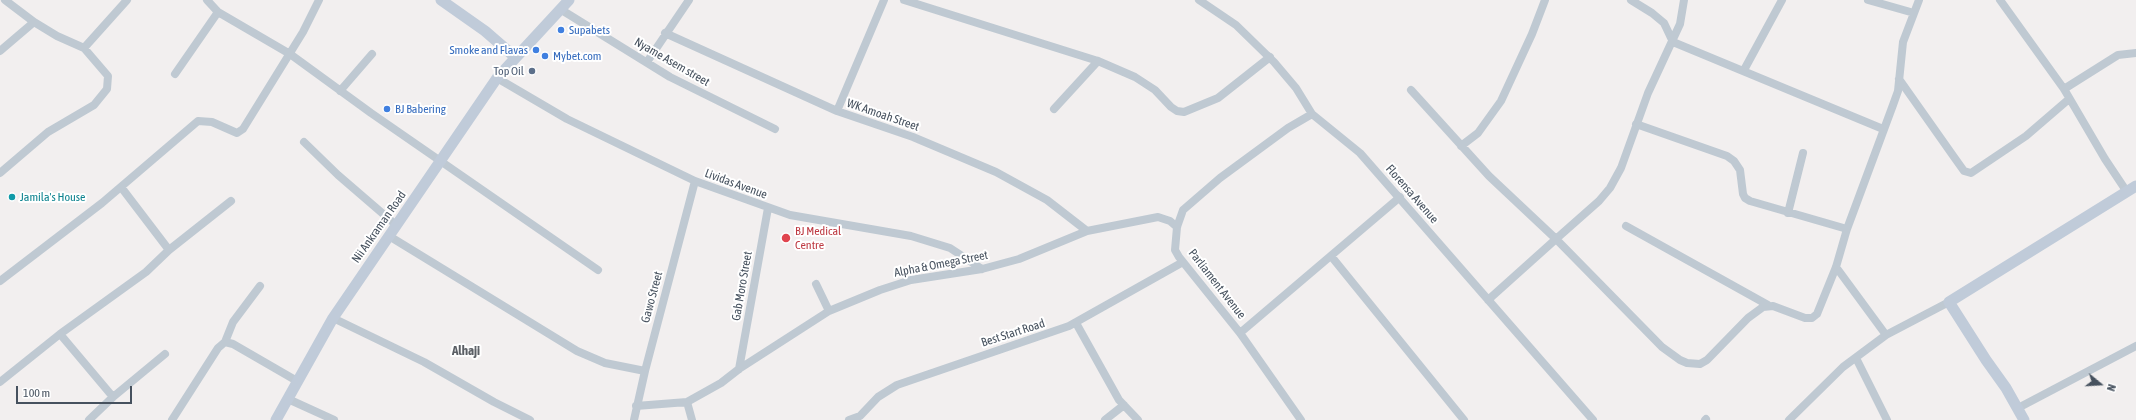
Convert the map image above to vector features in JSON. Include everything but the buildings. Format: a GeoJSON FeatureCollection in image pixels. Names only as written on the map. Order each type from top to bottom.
{"type":"FeatureCollection","features":[{"type":"Feature","properties":{"kind":"street"},"geometry":{"type":"LineString","coordinates":[[84,48],[127,0]]}},
{"type":"Feature","properties":{"kind":"street"},"geometry":{"type":"LineString","coordinates":[[207,0],[218,12],[290,54],[340,91],[598,270]]}},
{"type":"Feature","properties":{"kind":"street"},"geometry":{"type":"LineString","coordinates":[[0,281],[121,187],[198,121],[212,122],[237,133],[243,129],[290,54],[314,13],[319,0]]}},
{"type":"Feature","properties":{"kind":"street"},"geometry":{"type":"LineString","coordinates":[[441,0],[481,29],[515,57]]}},
{"type":"Feature","properties":{"kind":"street","name":"Nii Ankraman Road"},"geometry":{"type":"LineString","coordinates":[[276,420],[333,318],[497,78],[569,0]]}},
{"type":"Feature","properties":{"kind":"street"},"geometry":{"type":"LineString","coordinates":[[647,62],[665,33],[689,0]]}},
{"type":"Feature","properties":{"kind":"street"},"geometry":{"type":"LineString","coordinates":[[836,111],[884,0]]}},
{"type":"Feature","properties":{"kind":"street"},"geometry":{"type":"LineString","coordinates":[[904,0],[1098,61],[1135,77],[1154,90],[1171,107],[1184,112],[1218,98],[1270,57]]}},
{"type":"Feature","properties":{"kind":"street","name":"Florensa Avenue"},"geometry":{"type":"LineString","coordinates":[[1199,0],[1236,25],[1270,57],[1296,88],[1312,114],[1360,153],[1593,420]]}},
{"type":"Feature","properties":{"kind":"street"},"geometry":{"type":"LineString","coordinates":[[1461,146],[1478,133],[1501,101],[1532,34],[1544,0]]}},
{"type":"Feature","properties":{"kind":"street"},"geometry":{"type":"LineString","coordinates":[[1632,0],[1652,12],[1664,23],[1673,42],[1744,70],[1883,129]]}},
{"type":"Feature","properties":{"kind":"street"},"geometry":{"type":"LineString","coordinates":[[1488,300],[1584,216],[1610,188],[1621,168],[1648,93],[1673,42],[1680,24],[1684,0]]}},
{"type":"Feature","properties":{"kind":"street"},"geometry":{"type":"LineString","coordinates":[[1744,70],[1782,0]]}},
{"type":"Feature","properties":{"kind":"street"},"geometry":{"type":"LineString","coordinates":[[1868,0],[1914,13]]}},
{"type":"Feature","properties":{"kind":"street"},"geometry":{"type":"LineString","coordinates":[[1626,226],[1768,305],[1805,318],[1812,318],[1817,314],[1836,267],[1847,229],[1898,91],[1903,42],[1919,0]]}},
{"type":"Feature","properties":{"kind":"street"},"geometry":{"type":"LineString","coordinates":[[1789,420],[1843,367],[1886,335],[1949,302],[2131,189],[2069,99],[2064,89],[2000,0]]}},
{"type":"Feature","properties":{"kind":"street"},"geometry":{"type":"LineString","coordinates":[[0,173],[48,132],[94,105],[107,89],[108,76],[84,48],[57,36],[34,22],[9,1]]}},
{"type":"Feature","properties":{"kind":"street","name":"Nyame Asem street"},"geometry":{"type":"LineString","coordinates":[[560,9],[695,91],[775,129]]}},
{"type":"Feature","properties":{"kind":"street"},"geometry":{"type":"LineString","coordinates":[[175,74],[218,12]]}},
{"type":"Feature","properties":{"kind":"street"},"geometry":{"type":"LineString","coordinates":[[0,51],[34,22]]}},
{"type":"Feature","properties":{"kind":"street","name":"WK Amoah Street"},"geometry":{"type":"LineString","coordinates":[[665,33],[836,111],[913,137],[996,172],[1047,200],[1087,231]]}},
{"type":"Feature","properties":{"kind":"street"},"geometry":{"type":"LineString","coordinates":[[2064,89],[2118,55],[2136,53]]}},
{"type":"Feature","properties":{"kind":"street"},"geometry":{"type":"LineString","coordinates":[[340,91],[372,54]]}},
{"type":"Feature","properties":{"kind":"street"},"geometry":{"type":"LineString","coordinates":[[1054,108],[1098,61]]}},
{"type":"Feature","properties":{"kind":"street","name":"Lividas Avenue"},"geometry":{"type":"LineString","coordinates":[[497,78],[567,119],[695,181],[790,215],[911,236],[950,248],[982,269]]}},
{"type":"Feature","properties":{"kind":"street"},"geometry":{"type":"LineString","coordinates":[[1899,79],[1964,171],[1970,173],[2026,136],[2069,99]]}},
{"type":"Feature","properties":{"kind":"street"},"geometry":{"type":"LineString","coordinates":[[1412,90],[1461,146],[1556,239],[1657,342],[1672,355],[1687,363],[1700,364],[1707,360],[1748,318],[1768,305]]}},
{"type":"Feature","properties":{"kind":"street","name":"Parliament Avenue"},"geometry":{"type":"LineString","coordinates":[[1301,420],[1240,333],[1175,250],[1177,227],[1183,210],[1220,178],[1288,128],[1312,114]]}},
{"type":"Feature","properties":{"kind":"street"},"geometry":{"type":"LineString","coordinates":[[1636,124],[1727,156],[1738,164],[1745,198],[1756,204],[1847,229]]}},
{"type":"Feature","properties":{"kind":"street"},"geometry":{"type":"LineString","coordinates":[[304,142],[338,175],[396,225]]}},
{"type":"Feature","properties":{"kind":"street"},"geometry":{"type":"LineString","coordinates":[[1788,213],[1803,153]]}},
{"type":"Feature","properties":{"kind":"street","name":"Gawo Street"},"geometry":{"type":"LineString","coordinates":[[634,420],[636,406],[695,181]]}},
{"type":"Feature","properties":{"kind":"street"},"geometry":{"type":"LineString","coordinates":[[121,187],[169,250]]}},
{"type":"Feature","properties":{"kind":"street"},"geometry":{"type":"LineString","coordinates":[[1240,333],[1400,198]]}},
{"type":"Feature","properties":{"kind":"street"},"geometry":{"type":"LineString","coordinates":[[0,382],[60,334],[136,279],[169,250],[231,202]]}},
{"type":"Feature","properties":{"kind":"street","name":"Gab Moro Street"},"geometry":{"type":"LineString","coordinates":[[739,369],[768,208]]}},
{"type":"Feature","properties":{"kind":"street","name":"Alpha & Omega Street"},"geometry":{"type":"LineString","coordinates":[[636,406],[687,402],[721,383],[739,369],[829,311],[880,290],[911,280],[982,269],[1019,259],[1087,231],[1158,217],[1170,221],[1177,227]]}},
{"type":"Feature","properties":{"kind":"street"},"geometry":{"type":"LineString","coordinates":[[389,236],[576,350],[604,363],[645,371]]}},
{"type":"Feature","properties":{"kind":"street"},"geometry":{"type":"LineString","coordinates":[[1331,256],[1464,420]]}},
{"type":"Feature","properties":{"kind":"street","name":"Best Start Road"},"geometry":{"type":"LineString","coordinates":[[849,420],[861,418],[878,397],[897,385],[1076,323],[1183,262]]}},
{"type":"Feature","properties":{"kind":"street"},"geometry":{"type":"LineString","coordinates":[[1836,267],[1886,335]]}},
{"type":"Feature","properties":{"kind":"street"},"geometry":{"type":"LineString","coordinates":[[816,284],[829,311]]}},
{"type":"Feature","properties":{"kind":"street"},"geometry":{"type":"LineString","coordinates":[[172,420],[218,348],[225,342],[233,322],[260,286]]}},
{"type":"Feature","properties":{"kind":"street"},"geometry":{"type":"LineString","coordinates":[[1949,302],[2018,408],[2024,420]]}},
{"type":"Feature","properties":{"kind":"street"},"geometry":{"type":"LineString","coordinates":[[333,318],[424,362],[494,402],[530,420]]}},
{"type":"Feature","properties":{"kind":"street"},"geometry":{"type":"LineString","coordinates":[[1076,323],[1119,400],[1138,420]]}},
{"type":"Feature","properties":{"kind":"street"},"geometry":{"type":"LineString","coordinates":[[60,334],[113,397]]}},
{"type":"Feature","properties":{"kind":"street"},"geometry":{"type":"LineString","coordinates":[[225,342],[297,381]]}},
{"type":"Feature","properties":{"kind":"street"},"geometry":{"type":"LineString","coordinates":[[2018,408],[2136,346]]}},
{"type":"Feature","properties":{"kind":"street"},"geometry":{"type":"LineString","coordinates":[[89,420],[113,397],[165,354]]}},
{"type":"Feature","properties":{"kind":"street"},"geometry":{"type":"LineString","coordinates":[[1856,358],[1887,420]]}},
{"type":"Feature","properties":{"kind":"street"},"geometry":{"type":"LineString","coordinates":[[288,399],[334,420]]}},
{"type":"Feature","properties":{"kind":"street"},"geometry":{"type":"LineString","coordinates":[[687,402],[692,420]]}},
{"type":"Feature","properties":{"kind":"street"},"geometry":{"type":"LineString","coordinates":[[1105,420],[1124,405]]}},
{"type":"Feature","properties":{"kind":"place","name":"Supabets"},"geometry":{"type":"Point","coordinates":[561,30]}},
{"type":"Feature","properties":{"kind":"place","name":"Smoke and Flavas"},"geometry":{"type":"Point","coordinates":[536,50]}},
{"type":"Feature","properties":{"kind":"place","name":"Mybet.com"},"geometry":{"type":"Point","coordinates":[545,56]}},
{"type":"Feature","properties":{"kind":"place","name":"Top Oil"},"geometry":{"type":"Point","coordinates":[532,71]}},
{"type":"Feature","properties":{"kind":"place","name":"BJ Babering"},"geometry":{"type":"Point","coordinates":[387,109]}},
{"type":"Feature","properties":{"kind":"place","name":"Jamila's House"},"geometry":{"type":"Point","coordinates":[12,197]}},
{"type":"Feature","properties":{"kind":"place","name":"BJ Medical Centre"},"geometry":{"type":"Point","coordinates":[786,238]}},
{"type":"Feature","properties":{"kind":"district","name":"Alhaji"},"geometry":{"type":"Point","coordinates":[466,351]}}]}
